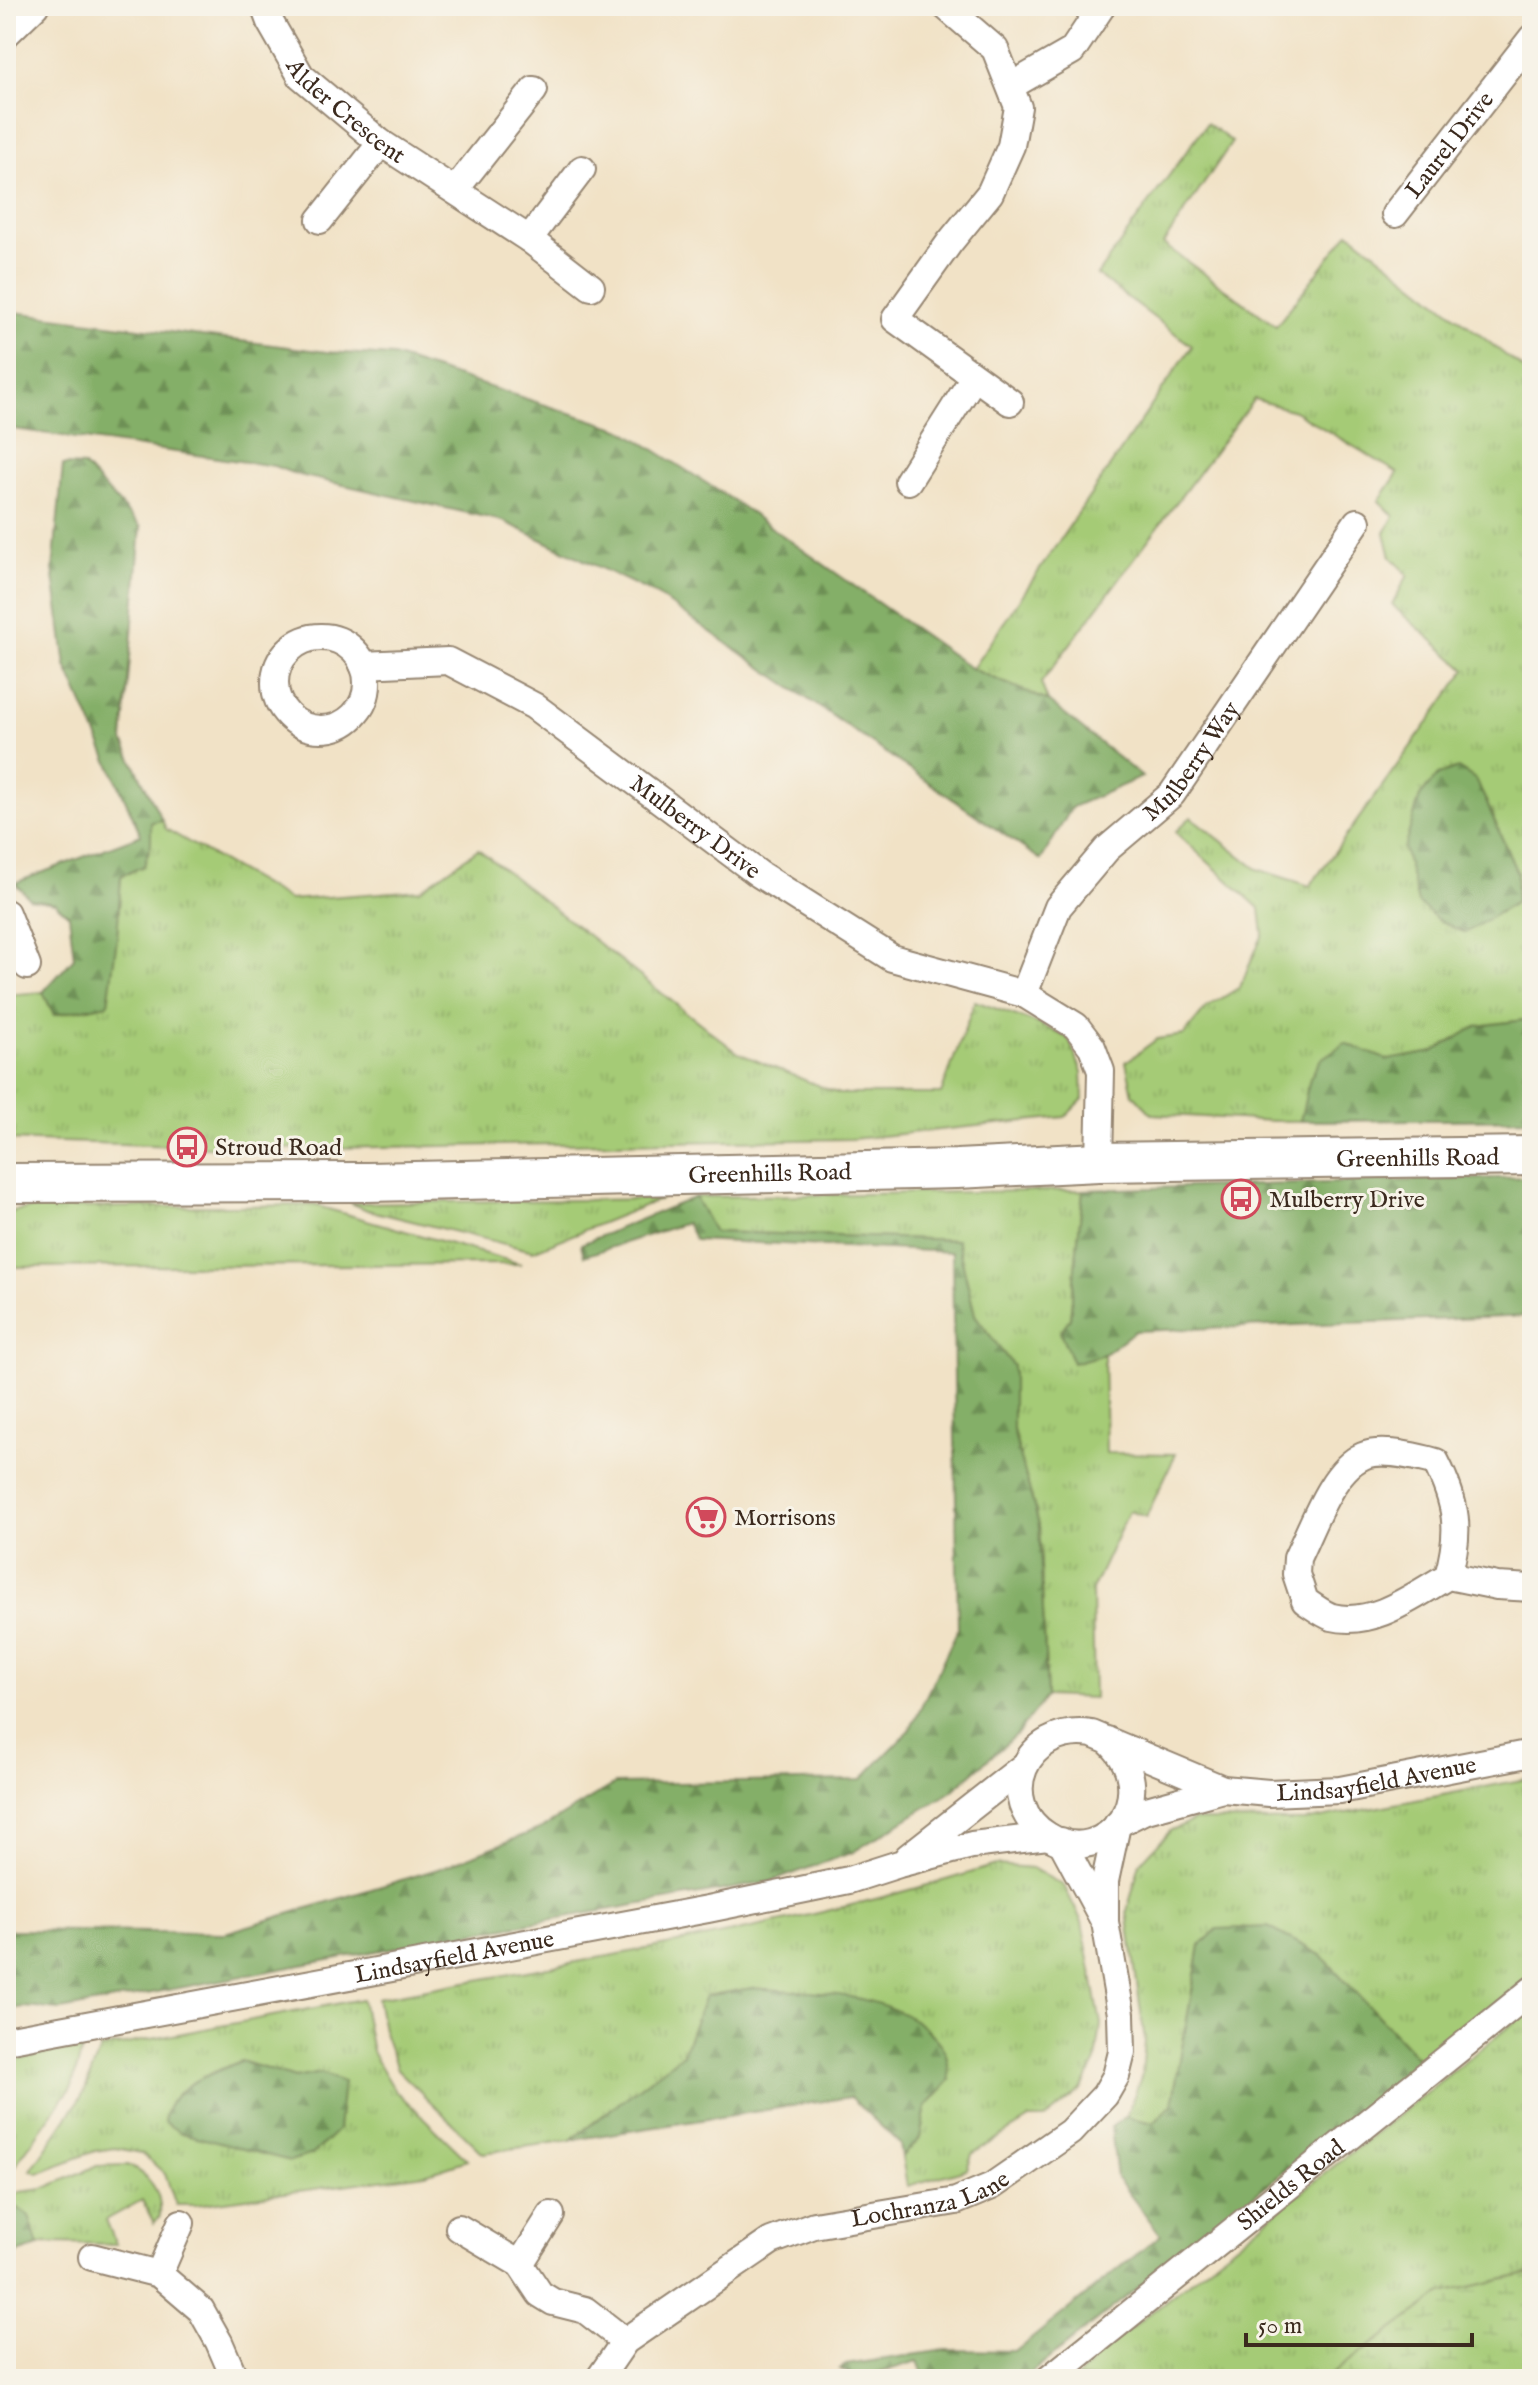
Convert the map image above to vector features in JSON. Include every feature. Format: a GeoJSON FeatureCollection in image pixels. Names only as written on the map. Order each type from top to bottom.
{"type":"FeatureCollection","features":[{"type":"Feature","properties":{"kind":"street"},"geometry":{"type":"LineString","coordinates":[[6,34],[35,6]]}},
{"type":"Feature","properties":{"kind":"street","name":"Alder Crescent"},"geometry":{"type":"LineString","coordinates":[[264,6],[301,76],[381,143],[529,239],[591,287]]}},
{"type":"Feature","properties":{"kind":"street"},"geometry":{"type":"LineString","coordinates":[[945,6],[995,49],[1018,107],[1011,146],[990,193],[950,242],[895,319],[1010,402]]}},
{"type":"Feature","properties":{"kind":"street"},"geometry":{"type":"LineString","coordinates":[[1011,86],[1072,51],[1102,6]]}},
{"type":"Feature","properties":{"kind":"street","name":"Laurel Drive"},"geometry":{"type":"LineString","coordinates":[[1395,214],[1532,38]]}},
{"type":"Feature","properties":{"kind":"street"},"geometry":{"type":"LineString","coordinates":[[455,190],[534,90]]}},
{"type":"Feature","properties":{"kind":"street"},"geometry":{"type":"LineString","coordinates":[[320,220],[381,143]]}},
{"type":"Feature","properties":{"kind":"street"},"geometry":{"type":"LineString","coordinates":[[529,239],[582,169]]}},
{"type":"Feature","properties":{"kind":"street"},"geometry":{"type":"LineString","coordinates":[[908,481],[974,377]]}},
{"type":"Feature","properties":{"kind":"street","name":"Mulberry Way"},"geometry":{"type":"LineString","coordinates":[[1024,994],[1058,907],[1107,849],[1172,794],[1357,522]]}},
{"type":"Feature","properties":{"kind":"street","name":"Mulberry Drive"},"geometry":{"type":"LineString","coordinates":[[363,665],[448,661],[534,706],[759,874],[892,958],[1024,994],[1076,1026],[1092,1047],[1101,1071],[1099,1162]]}},
{"type":"Feature","properties":{"kind":"street"},"geometry":{"type":"LineString","coordinates":[[6,913],[27,966]]}},
{"type":"Feature","properties":{"kind":"street","name":"Greenhills Road"},"geometry":{"type":"LineString","coordinates":[[6,1183],[367,1182],[957,1169],[1099,1162],[1532,1156]]}},
{"type":"Feature","properties":{"kind":"street"},"geometry":{"type":"LineString","coordinates":[[1448,1576],[1456,1546],[1452,1494],[1436,1462],[1405,1454],[1364,1455],[1339,1474],[1297,1558],[1296,1574],[1305,1601],[1330,1616],[1367,1618],[1396,1606],[1448,1576],[1497,1586],[1532,1588]]}},
{"type":"Feature","properties":{"kind":"street","name":"Lindsayfield Avenue"},"geometry":{"type":"LineString","coordinates":[[899,1864],[1024,1766],[1045,1741],[1075,1731],[1092,1734],[1223,1789],[1269,1793],[1340,1790],[1532,1753]]}},
{"type":"Feature","properties":{"kind":"street"},"geometry":{"type":"LineString","coordinates":[[1107,1740],[1127,1763],[1132,1778],[1129,1808],[1119,1824]]}},
{"type":"Feature","properties":{"kind":"street"},"geometry":{"type":"LineString","coordinates":[[1024,1766],[1020,1782],[1026,1813],[1036,1826],[1054,1839]]}},
{"type":"Feature","properties":{"kind":"street","name":"Lindsayfield Avenue"},"geometry":{"type":"LineString","coordinates":[[6,2040],[708,1909],[849,1880],[972,1845],[1054,1839],[1087,1842],[1100,1838],[1143,1811],[1223,1789]]}},
{"type":"Feature","properties":{"kind":"street","name":"Lochranza Lane"},"geometry":{"type":"LineString","coordinates":[[599,2379],[625,2341],[771,2241],[814,2225],[956,2201],[992,2186],[1070,2132],[1105,2095],[1116,2076],[1122,2052],[1121,2014],[1105,1922],[1105,1881],[1119,1824]]}},
{"type":"Feature","properties":{"kind":"street","name":"Lochranza Lane"},"geometry":{"type":"LineString","coordinates":[[1054,1839],[1105,1922]]}},
{"type":"Feature","properties":{"kind":"street","name":"Shields Road"},"geometry":{"type":"LineString","coordinates":[[1049,2379],[1532,1990]]}},
{"type":"Feature","properties":{"kind":"street"},"geometry":{"type":"LineString","coordinates":[[520,2264],[551,2215]]}},
{"type":"Feature","properties":{"kind":"street"},"geometry":{"type":"LineString","coordinates":[[159,2274],[181,2223]]}},
{"type":"Feature","properties":{"kind":"street"},"geometry":{"type":"LineString","coordinates":[[459,2228],[520,2264],[540,2294],[553,2302],[585,2310],[625,2341]]}},
{"type":"Feature","properties":{"kind":"street"},"geometry":{"type":"LineString","coordinates":[[92,2257],[159,2274],[201,2310],[235,2379]]}},
{"type":"Feature","properties":{"kind":"green space"},"geometry":{"type":"Polygon","coordinates":[[[1207,123],[1232,142],[1163,244],[1276,326],[1349,232],[1532,376],[1532,1119],[1273,1121],[1152,1114],[1133,1094],[1126,1062],[1157,1039],[1184,1035],[1206,1008],[1240,987],[1263,934],[1260,909],[1175,832],[1191,817],[1257,869],[1310,886],[1466,670],[1392,605],[1408,575],[1391,557],[1385,533],[1394,516],[1379,501],[1398,473],[1294,411],[1254,399],[1041,683],[1048,701],[972,669],[1192,346],[1097,275],[1207,123]]]}},
{"type":"Feature","properties":{"kind":"green space"},"geometry":{"type":"Polygon","coordinates":[[[6,311],[327,352],[393,356],[623,430],[725,495],[972,669],[1048,701],[1142,777],[1072,807],[1041,860],[657,595],[503,521],[295,474],[274,466],[6,428],[6,311]]]}},
{"type":"Feature","properties":{"kind":"green space"},"geometry":{"type":"Polygon","coordinates":[[[63,465],[84,466],[141,527],[123,741],[162,820],[151,822],[151,843],[144,866],[121,876],[108,1004],[54,1015],[43,992],[74,958],[69,915],[55,903],[30,899],[15,883],[141,835],[66,666],[53,569],[63,465]]]}},
{"type":"Feature","properties":{"kind":"green space"},"geometry":{"type":"Polygon","coordinates":[[[1458,768],[1475,779],[1517,873],[1516,902],[1465,933],[1438,920],[1418,903],[1404,848],[1420,796],[1438,775],[1458,768]]]}},
{"type":"Feature","properties":{"kind":"green space"},"geometry":{"type":"Polygon","coordinates":[[[162,820],[166,829],[289,900],[420,890],[478,849],[738,1053],[839,1094],[941,1094],[975,1001],[1068,1038],[1082,1072],[1083,1099],[1065,1117],[852,1139],[264,1149],[6,1140],[6,995],[43,992],[54,1015],[107,1004],[117,938],[121,876],[151,843],[151,822],[162,820]]]}},
{"type":"Feature","properties":{"kind":"green space"},"geometry":{"type":"Polygon","coordinates":[[[1532,1019],[1532,1119],[1300,1121],[1310,1078],[1321,1059],[1345,1043],[1388,1060],[1433,1052],[1477,1026],[1532,1019]]]}},
{"type":"Feature","properties":{"kind":"green space"},"geometry":{"type":"Polygon","coordinates":[[[1532,1177],[1532,1316],[1135,1331],[1104,1354],[1073,1363],[1060,1332],[1070,1318],[1083,1190],[1532,1177]]]}},
{"type":"Feature","properties":{"kind":"green space"},"geometry":{"type":"Polygon","coordinates":[[[1083,1190],[1070,1318],[1073,1362],[1104,1354],[1106,1453],[1176,1454],[1146,1517],[1129,1511],[1092,1590],[1094,1698],[1047,1696],[1039,1525],[1013,1430],[1013,1366],[975,1315],[957,1240],[714,1232],[695,1197],[1083,1190]]]}},
{"type":"Feature","properties":{"kind":"green space"},"geometry":{"type":"Polygon","coordinates":[[[695,1197],[714,1232],[957,1240],[975,1315],[1013,1366],[1013,1430],[1039,1525],[1047,1696],[1017,1734],[952,1791],[853,1852],[770,1882],[489,1930],[61,2010],[23,2007],[6,2010],[6,1930],[225,1933],[438,1869],[542,1828],[615,1784],[861,1780],[910,1730],[958,1629],[952,1252],[695,1240],[686,1223],[584,1256],[581,1244],[695,1197]]]}},
{"type":"Feature","properties":{"kind":"green space"},"geometry":{"type":"Polygon","coordinates":[[[661,1199],[533,1251],[367,1210],[351,1203],[661,1199]]]}},
{"type":"Feature","properties":{"kind":"green space"},"geometry":{"type":"Polygon","coordinates":[[[314,1205],[521,1264],[6,1267],[6,1212],[34,1208],[314,1205]]]}},
{"type":"Feature","properties":{"kind":"green space"},"geometry":{"type":"Polygon","coordinates":[[[1532,1778],[1532,1975],[1421,2062],[1321,1955],[1200,1946],[1172,2105],[1154,2123],[1126,2117],[1142,2074],[1145,2041],[1127,1911],[1140,1863],[1171,1830],[1195,1820],[1305,1821],[1532,1778]]]}},
{"type":"Feature","properties":{"kind":"green space"},"geometry":{"type":"Polygon","coordinates":[[[996,1865],[1032,1868],[1064,1886],[1082,1922],[1101,2024],[1096,2061],[1081,2090],[1045,2119],[1029,2119],[972,2154],[967,2169],[907,2186],[902,2157],[920,2138],[926,2106],[950,2080],[705,1996],[683,2054],[571,2140],[483,2153],[397,2069],[383,2030],[377,1998],[766,1925],[996,1865]]]}},
{"type":"Feature","properties":{"kind":"green space"},"geometry":{"type":"Polygon","coordinates":[[[1268,1927],[1321,1955],[1421,2062],[1023,2379],[925,2379],[918,2361],[859,2379],[840,2369],[846,2365],[945,2350],[1016,2351],[1161,2235],[1117,2178],[1111,2127],[1126,2117],[1154,2123],[1172,2105],[1200,1946],[1217,1929],[1268,1927]]]}},
{"type":"Feature","properties":{"kind":"green space"},"geometry":{"type":"Polygon","coordinates":[[[752,1988],[857,1998],[883,2005],[928,2030],[946,2053],[950,2080],[926,2106],[920,2138],[902,2157],[900,2144],[850,2097],[571,2140],[683,2054],[705,1996],[752,1988]]]}},
{"type":"Feature","properties":{"kind":"green space"},"geometry":{"type":"Polygon","coordinates":[[[362,1999],[372,2052],[394,2089],[467,2160],[425,2174],[195,2205],[176,2205],[165,2174],[142,2153],[115,2148],[95,2151],[38,2173],[31,2170],[84,2093],[100,2049],[362,1999]],[[241,2061],[193,2082],[183,2090],[168,2109],[165,2122],[321,2073],[295,2078],[241,2061]]]}},
{"type":"Feature","properties":{"kind":"green space"},"geometry":{"type":"Polygon","coordinates":[[[1532,2008],[1532,2273],[1443,2293],[1325,2379],[1076,2379],[1100,2353],[1532,2008]]]}},
{"type":"Feature","properties":{"kind":"green space"},"geometry":{"type":"Polygon","coordinates":[[[83,2046],[72,2086],[6,2178],[6,2061],[83,2046]]]}},
{"type":"Feature","properties":{"kind":"green space"},"geometry":{"type":"Polygon","coordinates":[[[241,2061],[295,2078],[321,2073],[343,2082],[338,2130],[313,2154],[290,2161],[181,2133],[164,2122],[167,2109],[182,2090],[205,2076],[241,2061]]]}},
{"type":"Feature","properties":{"kind":"green space"},"geometry":{"type":"Polygon","coordinates":[[[128,2165],[153,2185],[159,2199],[160,2216],[154,2223],[142,2200],[106,2220],[116,2244],[45,2243],[38,2246],[29,2216],[8,2201],[19,2192],[43,2189],[96,2166],[128,2165]]]}},
{"type":"Feature","properties":{"kind":"green space"},"geometry":{"type":"Polygon","coordinates":[[[8,2201],[29,2216],[38,2246],[6,2257],[8,2201]]]}},
{"type":"Feature","properties":{"kind":"green space"},"geometry":{"type":"Polygon","coordinates":[[[1532,2273],[1532,2379],[1325,2379],[1443,2293],[1532,2273]]]}},
{"type":"Feature","properties":{"kind":"place","name":"Stroud Road"},"geometry":{"type":"Point","coordinates":[187,1147]}},
{"type":"Feature","properties":{"kind":"place","name":"Mulberry Drive"},"geometry":{"type":"Point","coordinates":[1241,1199]}},
{"type":"Feature","properties":{"kind":"place","name":"Morrisons"},"geometry":{"type":"Point","coordinates":[706,1517]}}]}
